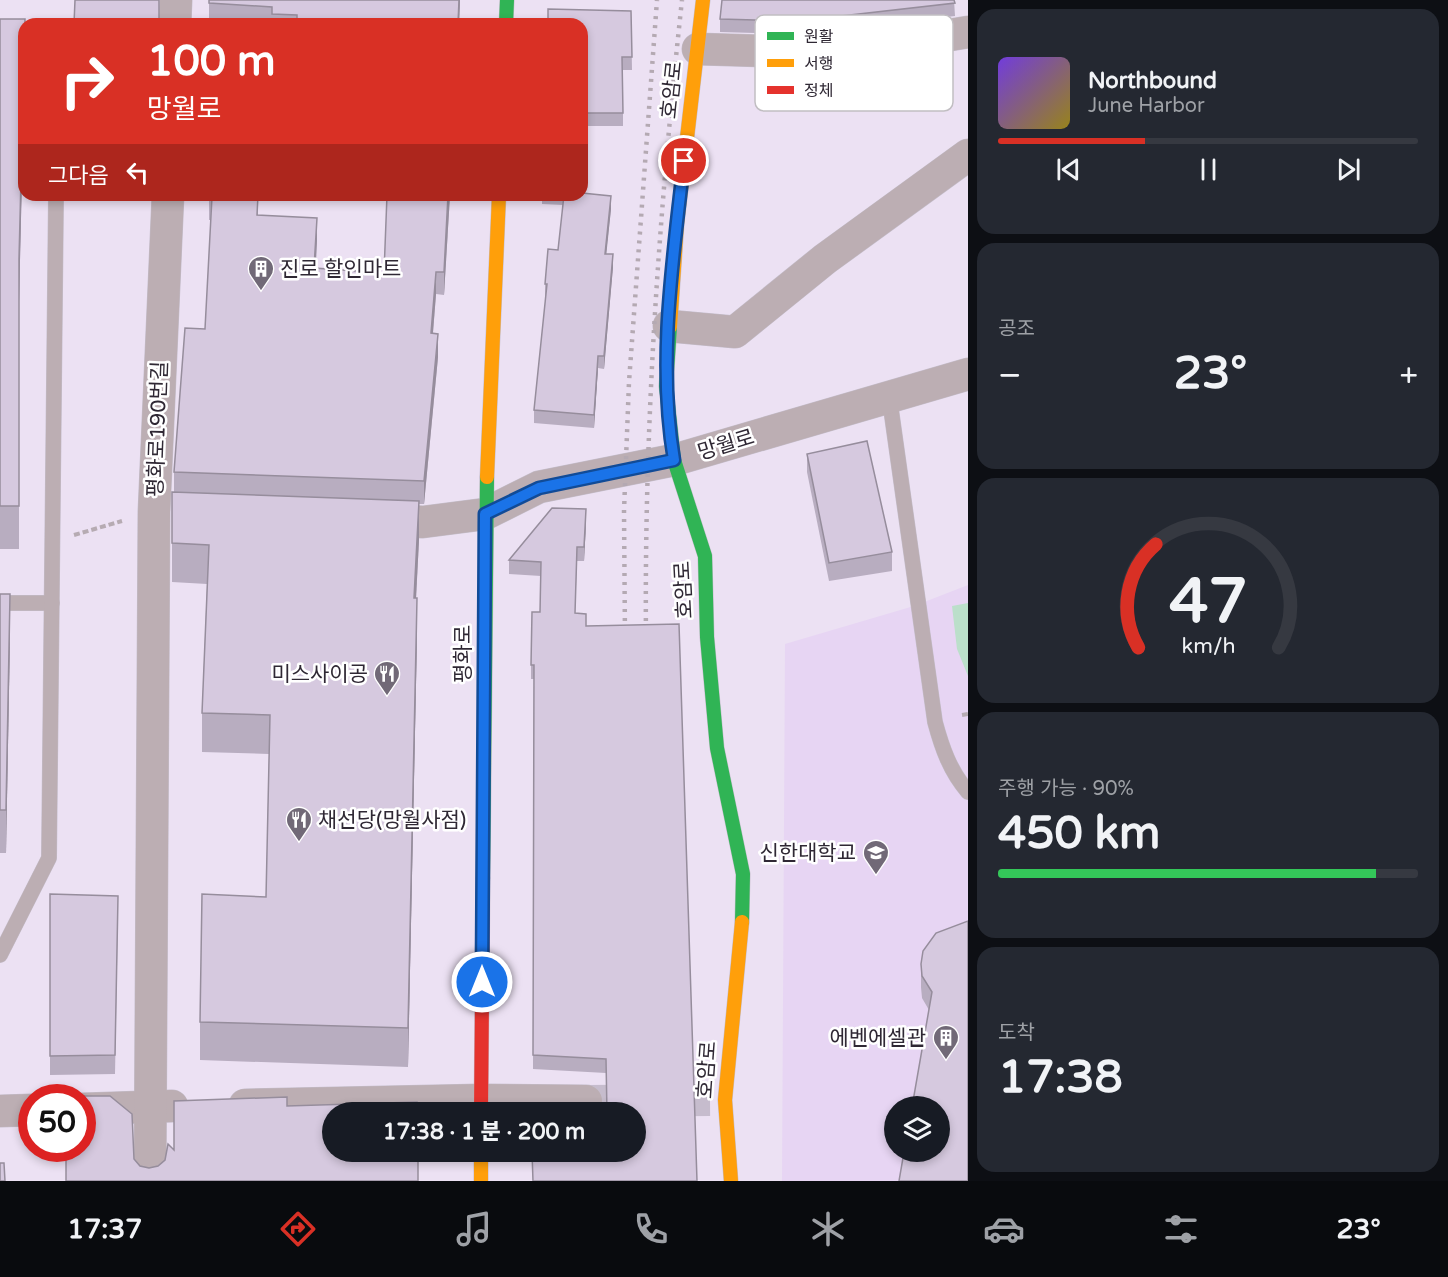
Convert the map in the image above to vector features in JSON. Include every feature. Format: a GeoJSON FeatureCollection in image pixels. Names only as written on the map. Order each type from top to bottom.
{"type":"FeatureCollection","features":[{"type":"Feature","properties":{"kind":"street"},"geometry":{"type":"LineString","coordinates":[[175,18],[176,0]]}},
{"type":"Feature","properties":{"kind":"street"},"geometry":{"type":"LineString","coordinates":[[506,18],[507,0]]}},
{"type":"Feature","properties":{"kind":"street","name":"호암로"},"geometry":{"type":"LineString","coordinates":[[703,0],[677,224],[666,386],[674,460],[705,556],[707,637],[717,748],[744,874],[742,931],[717,1100],[731,1181]]}},
{"type":"Feature","properties":{"kind":"street"},"geometry":{"type":"LineString","coordinates":[[953,34],[968,32]]}},
{"type":"Feature","properties":{"kind":"street"},"geometry":{"type":"LineString","coordinates":[[698,49],[755,51]]}},
{"type":"Feature","properties":{"kind":"street"},"geometry":{"type":"LineString","coordinates":[[669,326],[735,332],[825,259],[968,155]]}},
{"type":"Feature","properties":{"kind":"street","name":"평화로190번길"},"geometry":{"type":"LineString","coordinates":[[150,1181],[166,512],[168,201]]}},
{"type":"Feature","properties":{"kind":"street","name":"평화로"},"geometry":{"type":"LineString","coordinates":[[481,1102],[485,514],[499,201]]}},
{"type":"Feature","properties":{"kind":"street","name":"망월로"},"geometry":{"type":"LineString","coordinates":[[485,514],[539,488],[674,460],[889,395],[968,374]]}},
{"type":"Feature","properties":{"kind":"street"},"geometry":{"type":"LineString","coordinates":[[353,519],[423,522],[485,514]]}},
{"type":"Feature","properties":{"kind":"street"},"geometry":{"type":"LineString","coordinates":[[565,1102],[586,1101]]}},
{"type":"Feature","properties":{"kind":"street"},"geometry":{"type":"LineString","coordinates":[[96,1108],[322,1106]]}},
{"type":"Feature","properties":{"kind":"street"},"geometry":{"type":"LineString","coordinates":[[0,1110],[18,1110]]}},
{"type":"Feature","properties":{"kind":"street"},"geometry":{"type":"LineString","coordinates":[[481,1162],[481,1181]]}},
{"type":"Feature","properties":{"kind":"lane"},"geometry":{"type":"LineString","coordinates":[[0,956],[49,858],[56,201]]}},
{"type":"Feature","properties":{"kind":"lane"},"geometry":{"type":"LineString","coordinates":[[889,395],[935,722],[943,749],[955,776],[968,792]]}},
{"type":"Feature","properties":{"kind":"lane"},"geometry":{"type":"LineString","coordinates":[[0,603],[52,603]]}},
{"type":"Feature","properties":{"kind":"path"},"geometry":{"type":"LineString","coordinates":[[52,541],[166,512]]}},
{"type":"Feature","properties":{"kind":"path"},"geometry":{"type":"LineString","coordinates":[[962,715],[968,714]]}},
{"type":"Feature","properties":{"kind":"shaded area","name":"신한대학교"},"geometry":{"type":"Polygon","coordinates":[[[968,585],[968,1181],[782,1181],[785,644],[914,606],[968,585]]]}},
{"type":"Feature","properties":{"kind":"green space"},"geometry":{"type":"Polygon","coordinates":[[[968,603],[968,676],[957,649],[952,606],[968,603]]]}},
{"type":"Feature","properties":{"kind":"building"},"geometry":{"type":"Polygon","coordinates":[[[75,0],[159,0],[159,18],[74,18],[75,0]]]}},
{"type":"Feature","properties":{"kind":"building"},"geometry":{"type":"Polygon","coordinates":[[[209,0],[459,0],[458,18],[297,18],[297,15],[272,14],[272,7],[209,3],[209,0]]]}},
{"type":"Feature","properties":{"kind":"building"},"geometry":{"type":"Polygon","coordinates":[[[722,0],[954,0],[955,3],[850,15],[755,15],[755,20],[720,19],[722,0]]]}},
{"type":"Feature","properties":{"kind":"building"},"geometry":{"type":"Polygon","coordinates":[[[548,9],[631,11],[632,57],[622,57],[623,113],[588,113],[588,18],[548,18],[548,9]]]}},
{"type":"Feature","properties":{"kind":"building"},"geometry":{"type":"Polygon","coordinates":[[[0,19],[18,19],[18,201],[20,201],[19,506],[0,506],[0,19]]]}},
{"type":"Feature","properties":{"kind":"building"},"geometry":{"type":"Polygon","coordinates":[[[588,194],[611,196],[605,254],[613,254],[604,356],[598,356],[594,415],[534,410],[547,284],[545,284],[548,249],[558,250],[563,201],[588,201],[588,194]]]}},
{"type":"Feature","properties":{"kind":"building"},"geometry":{"type":"Polygon","coordinates":[[[212,201],[258,201],[257,215],[317,218],[314,268],[384,273],[387,201],[448,201],[444,272],[436,272],[431,333],[438,334],[424,481],[174,472],[185,328],[205,329],[212,201]]]}},
{"type":"Feature","properties":{"kind":"building"},"geometry":{"type":"Polygon","coordinates":[[[867,441],[892,552],[829,563],[807,454],[867,441]]]}},
{"type":"Feature","properties":{"kind":"building"},"geometry":{"type":"Polygon","coordinates":[[[172,492],[419,501],[414,598],[417,598],[408,1028],[200,1022],[202,894],[266,897],[270,715],[202,713],[209,545],[172,543],[172,492]]]}},
{"type":"Feature","properties":{"kind":"building"},"geometry":{"type":"Polygon","coordinates":[[[552,508],[586,509],[584,547],[577,547],[575,613],[586,614],[586,626],[679,624],[697,1181],[533,1181],[532,1162],[646,1162],[646,1102],[607,1102],[606,1059],[533,1055],[534,665],[531,665],[532,612],[540,612],[541,562],[509,560],[552,508]]]}},
{"type":"Feature","properties":{"kind":"building"},"geometry":{"type":"Polygon","coordinates":[[[0,594],[10,594],[6,810],[0,810],[0,594]]]}},
{"type":"Feature","properties":{"kind":"building"},"geometry":{"type":"Polygon","coordinates":[[[50,894],[118,896],[115,1055],[50,1056],[50,894]]]}},
{"type":"Feature","properties":{"kind":"building","name":"에벤에셀관"},"geometry":{"type":"Polygon","coordinates":[[[968,921],[968,1181],[899,1181],[902,1162],[950,1162],[950,1096],[914,1096],[932,992],[922,976],[921,964],[923,951],[936,933],[968,921]]]}},
{"type":"Feature","properties":{"kind":"building"},"geometry":{"type":"Polygon","coordinates":[[[96,1096],[110,1096],[132,1114],[134,1159],[140,1166],[149,1168],[158,1166],[165,1160],[168,1144],[174,1150],[174,1101],[287,1097],[287,1106],[322,1105],[322,1162],[418,1162],[418,1181],[66,1181],[66,1162],[96,1162],[96,1096]]]}},
{"type":"Feature","properties":{"kind":"building"},"geometry":{"type":"Polygon","coordinates":[[[0,1163],[4,1163],[5,1181],[0,1181],[0,1163]]]}},
{"type":"Feature","properties":{"kind":"tunnel"},"geometry":{"type":"LineString","coordinates":[[586,1101],[710,1100]]}},
{"type":"Feature","properties":{"kind":"railway"},"geometry":{"type":"LineString","coordinates":[[625,639],[624,511],[629,382],[657,0]]}},
{"type":"Feature","properties":{"kind":"railway"},"geometry":{"type":"LineString","coordinates":[[646,639],[650,399],[666,159],[682,0]]}},
{"type":"Feature","properties":{"kind":"traffic: fast"},"geometry":{"type":"LineString","coordinates":[[506,18],[507,0]]}},
{"type":"Feature","properties":{"kind":"traffic: fast"},"geometry":{"type":"LineString","coordinates":[[670,327],[666,386],[674,460],[705,556],[707,637],[717,748],[743,874],[742,922]]}},
{"type":"Feature","properties":{"kind":"traffic: fast"},"geometry":{"type":"LineString","coordinates":[[483,878],[487,477]]}},
{"type":"Feature","properties":{"kind":"traffic: slow"},"geometry":{"type":"LineString","coordinates":[[670,327],[677,224],[703,0]]}},
{"type":"Feature","properties":{"kind":"traffic: slow"},"geometry":{"type":"LineString","coordinates":[[487,477],[499,201]]}},
{"type":"Feature","properties":{"kind":"traffic: slow"},"geometry":{"type":"LineString","coordinates":[[731,1181],[725,1100],[742,922]]}},
{"type":"Feature","properties":{"kind":"traffic: slow"},"geometry":{"type":"LineString","coordinates":[[481,1162],[481,1181]]}},
{"type":"Feature","properties":{"kind":"traffic: jam"},"geometry":{"type":"LineString","coordinates":[[481,1102],[483,878]]}},
{"type":"Feature","properties":{"kind":"place","name":"진로 할인마트"},"geometry":{"type":"Point","coordinates":[261,292]}},
{"type":"Feature","properties":{"kind":"place","name":"미스사이공"},"geometry":{"type":"Point","coordinates":[387,697]}},
{"type":"Feature","properties":{"kind":"place","name":"채선당(망월사점)"},"geometry":{"type":"Point","coordinates":[299,843]}},
{"type":"Feature","properties":{"kind":"place","name":"신한대학교"},"geometry":{"type":"Point","coordinates":[876,876]}},
{"type":"Feature","properties":{"kind":"place","name":"에벤에셀관"},"geometry":{"type":"Point","coordinates":[946,1061]}},
{"type":"Feature","properties":{"kind":"route"},"geometry":{"type":"LineString","coordinates":[[482,982],[485,514],[539,488],[674,460],[668,425],[666,386],[677,224],[684,161]]}}]}
